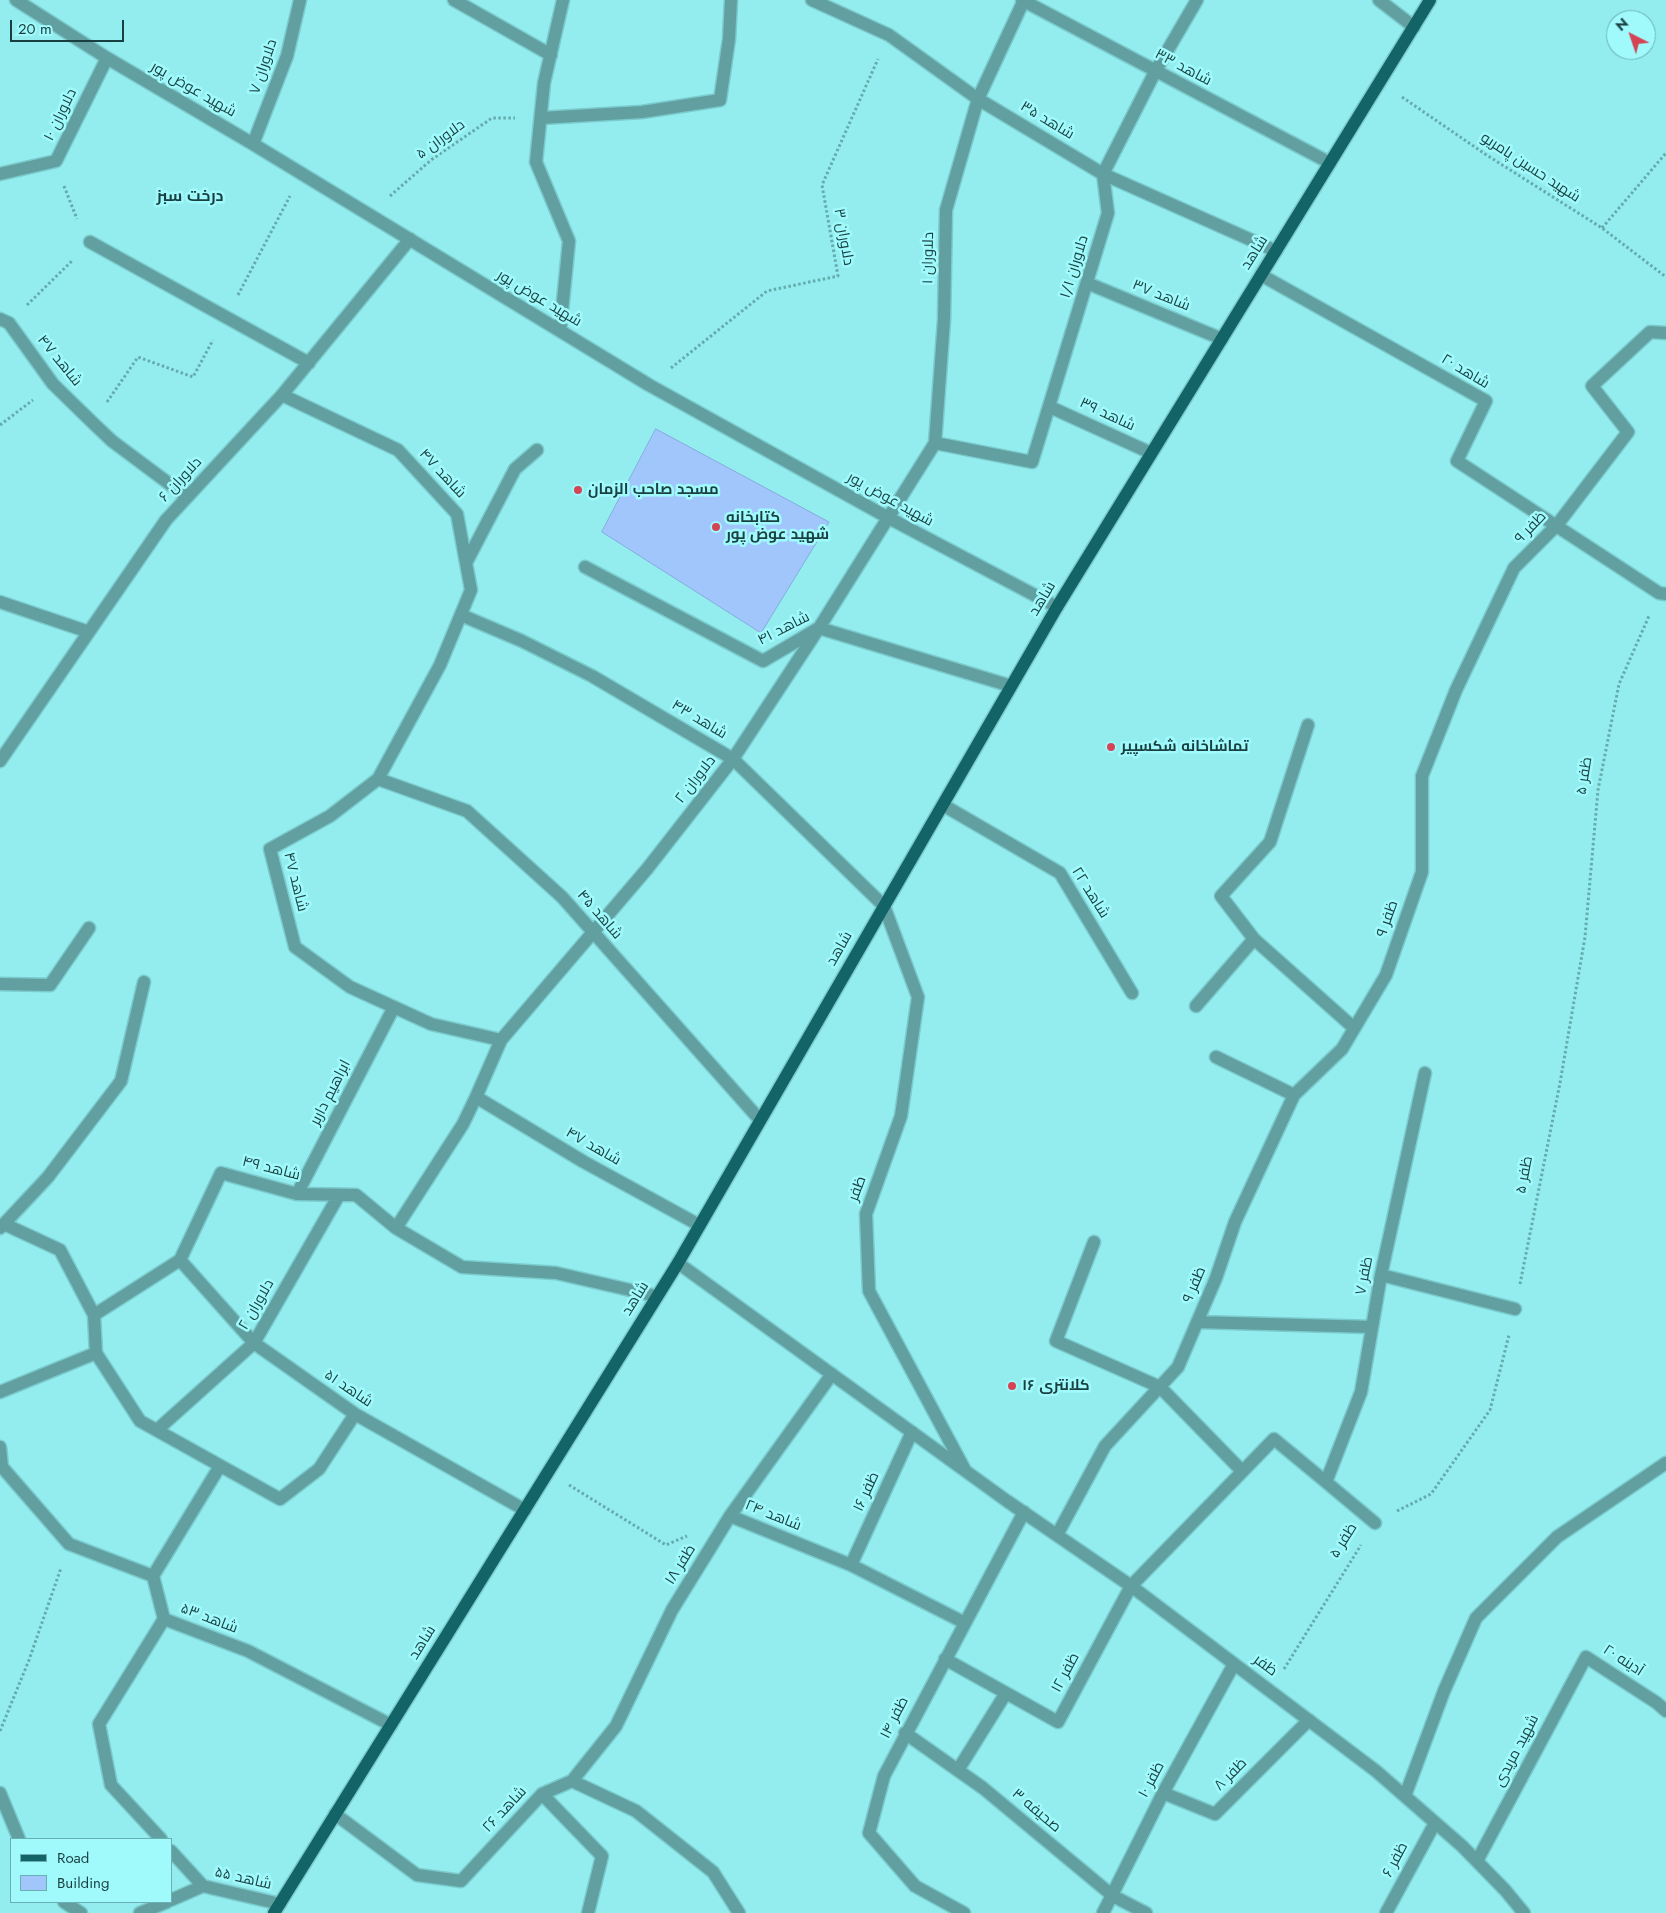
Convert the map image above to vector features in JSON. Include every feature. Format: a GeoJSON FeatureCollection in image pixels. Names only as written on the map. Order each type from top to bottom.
{"type":"FeatureCollection","features":[{"type":"Feature","properties":{"kind":"main road","name":"شاهد"},"geometry":{"type":"LineString","coordinates":[[277,1909],[678,1263],[1056,607],[1430,0]]}},
{"type":"Feature","properties":{"kind":"street","name":"شهید عوض پور"},"geometry":{"type":"LineString","coordinates":[[16,0],[107,58],[253,144],[649,385],[887,517],[1056,607]]}},
{"type":"Feature","properties":{"kind":"street","name":"دلاوران ۷"},"geometry":{"type":"LineString","coordinates":[[253,144],[287,56],[300,0]]}},
{"type":"Feature","properties":{"kind":"street"},"geometry":{"type":"LineString","coordinates":[[454,0],[551,55]]}},
{"type":"Feature","properties":{"kind":"street"},"geometry":{"type":"LineString","coordinates":[[560,331],[569,241],[536,162],[544,83],[563,0]]}},
{"type":"Feature","properties":{"kind":"street"},"geometry":{"type":"LineString","coordinates":[[541,118],[642,112],[720,100],[729,39],[731,0]]}},
{"type":"Feature","properties":{"kind":"street","name":"شاهد ۳۵"},"geometry":{"type":"LineString","coordinates":[[812,0],[889,35],[978,99],[1103,174],[1276,251]]}},
{"type":"Feature","properties":{"kind":"street","name":"شاهد ۳۳"},"geometry":{"type":"LineString","coordinates":[[1023,0],[1155,72],[1330,163]]}},
{"type":"Feature","properties":{"kind":"street","name":"دلاوران ۱"},"geometry":{"type":"LineString","coordinates":[[887,517],[935,443],[944,320],[946,210],[978,99],[1023,0]]}},
{"type":"Feature","properties":{"kind":"street"},"geometry":{"type":"LineString","coordinates":[[1103,174],[1155,72],[1197,0]]}},
{"type":"Feature","properties":{"kind":"street"},"geometry":{"type":"LineString","coordinates":[[1380,0],[1414,27]]}},
{"type":"Feature","properties":{"kind":"street","name":"دلاوران ۱۰"},"geometry":{"type":"LineString","coordinates":[[0,174],[56,162],[107,58]]}},
{"type":"Feature","properties":{"kind":"street","name":"دلاوران ۱/۱"},"geometry":{"type":"LineString","coordinates":[[935,443],[1032,462],[1108,213],[1103,174]]}},
{"type":"Feature","properties":{"kind":"street","name":"دلاوران ۶"},"geometry":{"type":"LineString","coordinates":[[0,761],[166,520],[282,396],[410,239]]}},
{"type":"Feature","properties":{"kind":"street"},"geometry":{"type":"LineString","coordinates":[[90,242],[309,363]]}},
{"type":"Feature","properties":{"kind":"street","name":"شاهد ۲۰"},"geometry":{"type":"LineString","coordinates":[[1261,275],[1486,401],[1458,461],[1663,593]]}},
{"type":"Feature","properties":{"kind":"street","name":"شاهد ۳۷"},"geometry":{"type":"LineString","coordinates":[[1087,283],[1222,339]]}},
{"type":"Feature","properties":{"kind":"street","name":"شاهد ۴۷"},"geometry":{"type":"LineString","coordinates":[[4,321],[53,384],[112,442],[187,497]]}},
{"type":"Feature","properties":{"kind":"street","name":"ظفر ۹"},"geometry":{"type":"LineString","coordinates":[[1057,1535],[1105,1446],[1178,1367],[1216,1278],[1235,1222],[1294,1095],[1342,1048],[1386,975],[1422,872],[1422,776],[1456,690],[1514,568],[1557,526],[1628,432],[1592,386],[1650,332],[1666,333]]}},
{"type":"Feature","properties":{"kind":"street","name":"شاهد ۴۷"},"geometry":{"type":"LineString","coordinates":[[282,396],[398,450],[457,514],[471,590],[440,665],[378,779],[330,816],[270,849],[295,947],[350,987],[431,1024],[501,1040]]}},
{"type":"Feature","properties":{"kind":"street","name":"شاهد ۳۹"},"geometry":{"type":"LineString","coordinates":[[1050,407],[1151,454]]}},
{"type":"Feature","properties":{"kind":"street"},"geometry":{"type":"LineString","coordinates":[[466,564],[515,469],[537,450]]}},
{"type":"Feature","properties":{"kind":"street","name":"دلاوران ۲"},"geometry":{"type":"LineString","coordinates":[[501,1040],[647,869],[733,759],[819,628],[887,517]]}},
{"type":"Feature","properties":{"kind":"street","name":"شاهد ۴۱"},"geometry":{"type":"LineString","coordinates":[[585,567],[764,661],[819,628],[1011,686]]}},
{"type":"Feature","properties":{"kind":"street"},"geometry":{"type":"LineString","coordinates":[[0,602],[89,632]]}},
{"type":"Feature","properties":{"kind":"street","name":"شاهد ۴۳"},"geometry":{"type":"LineString","coordinates":[[461,615],[522,641],[592,676],[733,759],[884,906]]}},
{"type":"Feature","properties":{"kind":"street"},"geometry":{"type":"LineString","coordinates":[[1308,725],[1270,842],[1220,896],[1254,939],[1354,1028]]}},
{"type":"Feature","properties":{"kind":"street","name":"شاهد ۴۵"},"geometry":{"type":"LineString","coordinates":[[378,779],[467,811],[562,897],[760,1120]]}},
{"type":"Feature","properties":{"kind":"street","name":"شاهد ۲۲"},"geometry":{"type":"LineString","coordinates":[[942,805],[1060,873],[1132,993]]}},
{"type":"Feature","properties":{"kind":"street","name":"ظفر"},"geometry":{"type":"LineString","coordinates":[[884,906],[918,997],[901,1116],[866,1214],[869,1291],[965,1470]]}},
{"type":"Feature","properties":{"kind":"street"},"geometry":{"type":"LineString","coordinates":[[0,984],[50,985],[89,928]]}},
{"type":"Feature","properties":{"kind":"street"},"geometry":{"type":"LineString","coordinates":[[1196,1006],[1254,939]]}},
{"type":"Feature","properties":{"kind":"street"},"geometry":{"type":"LineString","coordinates":[[144,982],[121,1081],[48,1177],[2,1226],[60,1250],[94,1315],[96,1353],[140,1421],[280,1499],[319,1470],[355,1414]]}},
{"type":"Feature","properties":{"kind":"street","name":"ابراهیم داربر"},"geometry":{"type":"LineString","coordinates":[[297,1194],[394,1007]]}},
{"type":"Feature","properties":{"kind":"street"},"geometry":{"type":"LineString","coordinates":[[396,1228],[463,1124],[501,1040]]}},
{"type":"Feature","properties":{"kind":"street"},"geometry":{"type":"LineString","coordinates":[[1216,1057],[1294,1095]]}},
{"type":"Feature","properties":{"kind":"street","name":"ظفر ۷"},"geometry":{"type":"LineString","coordinates":[[1326,1482],[1362,1392],[1381,1275],[1425,1073]]}},
{"type":"Feature","properties":{"kind":"street","name":"شاهد ۴۷"},"geometry":{"type":"LineString","coordinates":[[476,1097],[584,1162],[699,1225]]}},
{"type":"Feature","properties":{"kind":"street","name":"شاهد ۴۹"},"geometry":{"type":"LineString","coordinates":[[180,1260],[220,1173],[297,1194],[356,1195],[396,1228],[462,1267],[556,1273],[656,1296]]}},
{"type":"Feature","properties":{"kind":"street","name":"دلاوران ۲"},"geometry":{"type":"LineString","coordinates":[[157,1430],[254,1343],[339,1195]]}},
{"type":"Feature","properties":{"kind":"street"},"geometry":{"type":"LineString","coordinates":[[1094,1242],[1056,1341],[1160,1387],[1242,1471]]}},
{"type":"Feature","properties":{"kind":"street"},"geometry":{"type":"LineString","coordinates":[[94,1315],[180,1260]]}},
{"type":"Feature","properties":{"kind":"street","name":"شاهد ۵۱"},"geometry":{"type":"LineString","coordinates":[[180,1260],[254,1343],[355,1414],[524,1510]]}},
{"type":"Feature","properties":{"kind":"street","name":"ظفر"},"geometry":{"type":"LineString","coordinates":[[678,1263],[965,1470],[1131,1586],[1376,1771],[1477,1861],[1524,1913]]}},
{"type":"Feature","properties":{"kind":"street"},"geometry":{"type":"LineString","coordinates":[[1381,1275],[1515,1309]]}},
{"type":"Feature","properties":{"kind":"street"},"geometry":{"type":"LineString","coordinates":[[1197,1322],[1372,1327]]}},
{"type":"Feature","properties":{"kind":"street"},"geometry":{"type":"LineString","coordinates":[[0,1392],[96,1353]]}},
{"type":"Feature","properties":{"kind":"street","name":"ظفر ۱۸"},"geometry":{"type":"LineString","coordinates":[[572,1781],[616,1726],[672,1610],[730,1516],[832,1374]]}},
{"type":"Feature","properties":{"kind":"street","name":"ظفر ۱۶"},"geometry":{"type":"LineString","coordinates":[[851,1565],[912,1432]]}},
{"type":"Feature","properties":{"kind":"street"},"geometry":{"type":"LineString","coordinates":[[1131,1586],[1274,1439],[1375,1523]]}},
{"type":"Feature","properties":{"kind":"street"},"geometry":{"type":"LineString","coordinates":[[0,1447],[2,1467],[69,1544],[153,1576],[220,1466]]}},
{"type":"Feature","properties":{"kind":"street"},"geometry":{"type":"LineString","coordinates":[[1406,1796],[1444,1691],[1476,1618],[1557,1537],[1666,1463]]}},
{"type":"Feature","properties":{"kind":"street","name":"ظفر ۱۴"},"geometry":{"type":"LineString","coordinates":[[964,1913],[915,1886],[869,1833],[884,1776],[905,1733],[1024,1512]]}},
{"type":"Feature","properties":{"kind":"street","name":"شاهد ۲۴"},"geometry":{"type":"LineString","coordinates":[[730,1516],[851,1565],[965,1623]]}},
{"type":"Feature","properties":{"kind":"street","name":"شاهد ۵۳"},"geometry":{"type":"LineString","coordinates":[[153,1576],[164,1619],[248,1651],[390,1725]]}},
{"type":"Feature","properties":{"kind":"street","name":"ظفر ۱۲"},"geometry":{"type":"LineString","coordinates":[[945,1659],[1058,1722],[1131,1586]]}},
{"type":"Feature","properties":{"kind":"street"},"geometry":{"type":"LineString","coordinates":[[160,1838],[111,1784],[99,1724],[164,1619]]}},
{"type":"Feature","properties":{"kind":"street","name":"آدینه ۲۰"},"geometry":{"type":"LineString","coordinates":[[1586,1657],[1657,1703],[1666,1711]]}},
{"type":"Feature","properties":{"kind":"street","name":"شهید مریدی"},"geometry":{"type":"LineString","coordinates":[[1477,1861],[1586,1657]]}},
{"type":"Feature","properties":{"kind":"street","name":"ظفر ۱۰"},"geometry":{"type":"LineString","coordinates":[[1103,1913],[1163,1793],[1234,1664]]}},
{"type":"Feature","properties":{"kind":"street"},"geometry":{"type":"LineString","coordinates":[[958,1770],[1006,1693]]}},
{"type":"Feature","properties":{"kind":"street","name":"ظفر ۸"},"geometry":{"type":"LineString","coordinates":[[1163,1793],[1215,1814],[1309,1720]]}},
{"type":"Feature","properties":{"kind":"street","name":"صحیفه ۳"},"geometry":{"type":"LineString","coordinates":[[905,1733],[983,1788],[1113,1896],[1146,1913]]}},
{"type":"Feature","properties":{"kind":"street"},"geometry":{"type":"LineString","coordinates":[[572,1781],[636,1810],[675,1841],[713,1872],[738,1913]]}},
{"type":"Feature","properties":{"kind":"street","name":"شاهد ۲۶"},"geometry":{"type":"LineString","coordinates":[[335,1814],[417,1875],[461,1880],[542,1794],[572,1781]]}},
{"type":"Feature","properties":{"kind":"street"},"geometry":{"type":"LineString","coordinates":[[0,1793],[5,1819],[18,1838]]}},
{"type":"Feature","properties":{"kind":"street"},"geometry":{"type":"LineString","coordinates":[[542,1794],[602,1856],[588,1913]]}},
{"type":"Feature","properties":{"kind":"street","name":"ظفر ۶"},"geometry":{"type":"LineString","coordinates":[[1386,1913],[1435,1823]]}},
{"type":"Feature","properties":{"kind":"street"},"geometry":{"type":"LineString","coordinates":[[172,1852],[203,1886]]}},
{"type":"Feature","properties":{"kind":"street","name":"شاهد ۵۵"},"geometry":{"type":"LineString","coordinates":[[172,1900],[203,1886],[277,1909]]}},
{"type":"Feature","properties":{"kind":"street"},"geometry":{"type":"LineString","coordinates":[[66,1903],[81,1913]]}},
{"type":"Feature","properties":{"kind":"street"},"geometry":{"type":"LineString","coordinates":[[140,1913],[165,1903]]}},
{"type":"Feature","properties":{"kind":"path","name":"دلاوران ۳"},"geometry":{"type":"LineString","coordinates":[[649,385],[767,291],[838,276],[822,185],[889,35]]}},
{"type":"Feature","properties":{"kind":"path","name":"شهید حسین پامریو"},"geometry":{"type":"LineString","coordinates":[[1380,81],[1485,154],[1602,228],[1666,277]]}},
{"type":"Feature","properties":{"kind":"path","name":"دلاوران ۵"},"geometry":{"type":"LineString","coordinates":[[368,214],[431,160],[492,118],[541,118]]}},
{"type":"Feature","properties":{"kind":"path"},"geometry":{"type":"LineString","coordinates":[[1602,228],[1666,153]]}},
{"type":"Feature","properties":{"kind":"path"},"geometry":{"type":"LineString","coordinates":[[4,321],[90,242],[71,210],[56,162]]}},
{"type":"Feature","properties":{"kind":"path"},"geometry":{"type":"LineString","coordinates":[[0,425],[53,384]]}},
{"type":"Feature","properties":{"kind":"path","name":"ظفر ۵"},"geometry":{"type":"LineString","coordinates":[[1270,1691],[1375,1523],[1431,1494],[1490,1410],[1515,1309],[1560,1083],[1585,937],[1598,790],[1619,684],[1663,593]]}},
{"type":"Feature","properties":{"kind":"path"},"geometry":{"type":"LineString","coordinates":[[547,1472],[666,1545],[690,1534]]}},
{"type":"Feature","properties":{"kind":"path"},"geometry":{"type":"LineString","coordinates":[[0,1730],[29,1660],[69,1544]]}},
{"type":"Feature","properties":{"kind":"building","name":"کتابخانه شهید عوض پور"},"geometry":{"type":"Polygon","coordinates":[[[656,429],[829,522],[761,633],[602,532],[656,429]]]}},
{"type":"Feature","properties":{"kind":"place","name":"مسجد صاحب الزمان"},"geometry":{"type":"Point","coordinates":[578,490]}},
{"type":"Feature","properties":{"kind":"place","name":"کتابخانه شهید عوض پور"},"geometry":{"type":"Point","coordinates":[716,527]}},
{"type":"Feature","properties":{"kind":"place","name":"تماشاخانه شکسپیر"},"geometry":{"type":"Point","coordinates":[1111,747]}},
{"type":"Feature","properties":{"kind":"place","name":"کلانتری ۱۶"},"geometry":{"type":"Point","coordinates":[1012,1386]}},
{"type":"Feature","properties":{"kind":"district","name":"درخت سبز"},"geometry":{"type":"Point","coordinates":[190,197]}}]}
